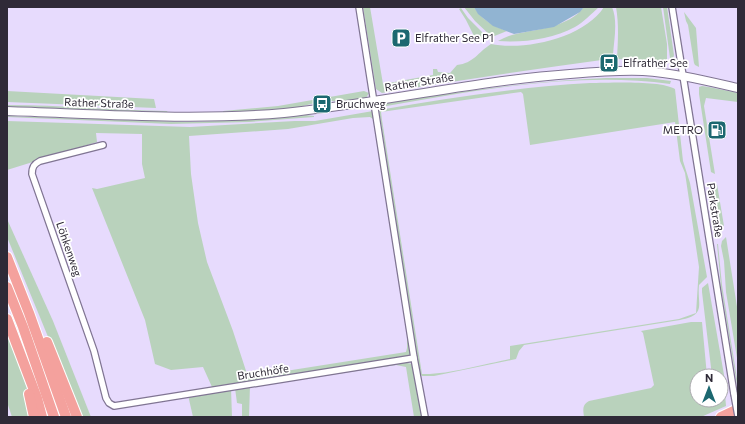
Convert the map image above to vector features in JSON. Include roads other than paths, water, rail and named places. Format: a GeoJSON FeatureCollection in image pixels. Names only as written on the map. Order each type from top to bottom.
{"type":"FeatureCollection","features":[{"type":"Feature","properties":{"kind":"highway"},"geometry":{"type":"LineString","coordinates":[[7,257],[29,313],[66,417]]}},
{"type":"Feature","properties":{"kind":"highway"},"geometry":{"type":"LineString","coordinates":[[7,287],[54,417]]}},
{"type":"Feature","properties":{"kind":"highway"},"geometry":{"type":"LineString","coordinates":[[29,313],[44,334],[77,417]]}},
{"type":"Feature","properties":{"kind":"highway"},"geometry":{"type":"LineString","coordinates":[[8,322],[30,395],[34,417]]}},
{"type":"Feature","properties":{"kind":"highway"},"geometry":{"type":"LineString","coordinates":[[8,322],[37,398],[42,417]]}},
{"type":"Feature","properties":{"kind":"highway"},"geometry":{"type":"LineString","coordinates":[[721,417],[738,409]]}},
{"type":"Feature","properties":{"kind":"main road","name":"Rather Straße"},"geometry":{"type":"LineString","coordinates":[[7,111],[207,117],[284,113],[374,101],[491,82],[598,72],[644,71],[683,76],[738,88]]}},
{"type":"Feature","properties":{"kind":"street"},"geometry":{"type":"LineString","coordinates":[[359,7],[414,358],[425,417]]}},
{"type":"Feature","properties":{"kind":"street","name":"Parkstraße"},"geometry":{"type":"LineString","coordinates":[[672,7],[738,416]]}},
{"type":"Feature","properties":{"kind":"street","name":"Löhkenweg"},"geometry":{"type":"LineString","coordinates":[[103,144],[40,161],[35,164],[32,169],[32,174],[94,351],[106,398],[109,403],[114,406]]}},
{"type":"Feature","properties":{"kind":"street","name":"Bruchhöfe"},"geometry":{"type":"LineString","coordinates":[[114,406],[414,358]]}},
{"type":"Feature","properties":{"kind":"water"},"geometry":{"type":"Polygon","coordinates":[[[474,7],[584,7],[580,12],[554,27],[514,34],[493,26],[478,14],[474,7]]]}},
{"type":"Feature","properties":{"kind":"place","name":"Elfrather See P1"},"geometry":{"type":"Point","coordinates":[401,38]}},
{"type":"Feature","properties":{"kind":"place","name":"Elfrather See"},"geometry":{"type":"Point","coordinates":[609,63]}},
{"type":"Feature","properties":{"kind":"place","name":"Bruchweg"},"geometry":{"type":"Point","coordinates":[322,104]}},
{"type":"Feature","properties":{"kind":"place","name":"METRO"},"geometry":{"type":"Point","coordinates":[717,130]}}]}
